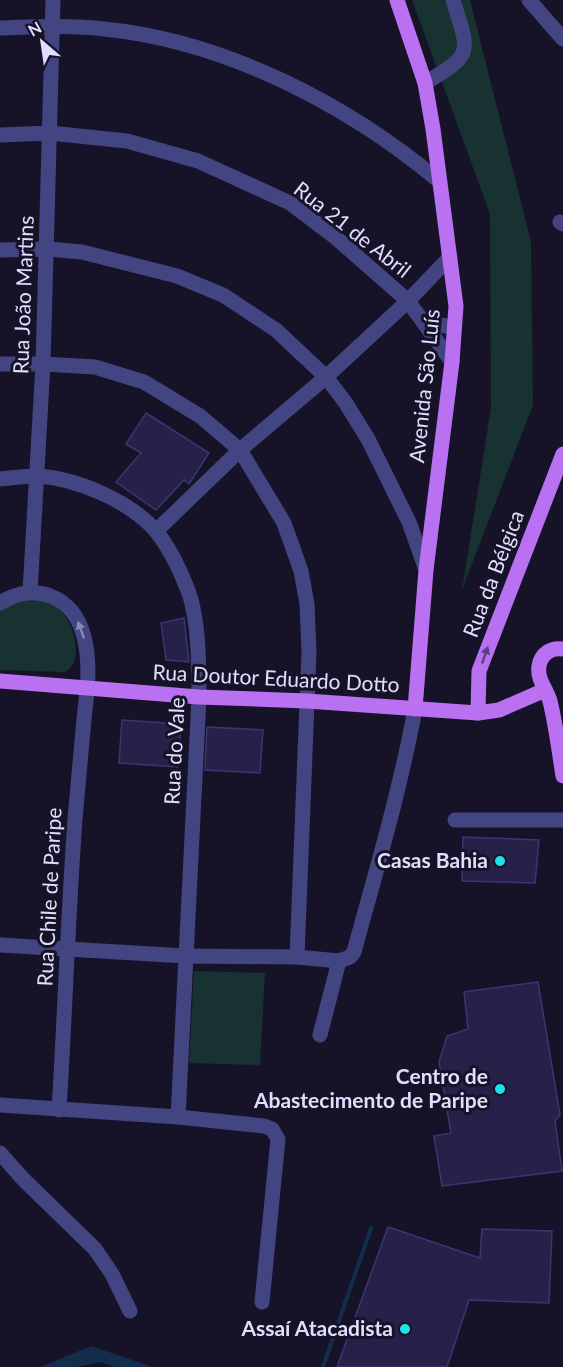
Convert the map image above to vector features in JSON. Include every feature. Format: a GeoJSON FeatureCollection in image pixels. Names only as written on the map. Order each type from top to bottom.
{"type":"FeatureCollection","features":[{"type":"Feature","properties":{"kind":"main road","name":"Avenida São Luís"},"geometry":{"type":"LineString","coordinates":[[396,2],[425,82],[456,306],[452,362],[426,570],[415,709]]}},
{"type":"Feature","properties":{"kind":"main road","name":"Rua da Bélgica"},"geometry":{"type":"LineString","coordinates":[[478,713],[479,671],[563,454]]}},
{"type":"Feature","properties":{"kind":"main road"},"geometry":{"type":"LineString","coordinates":[[563,649],[551,650],[540,660],[538,674],[553,716],[563,777]]}},
{"type":"Feature","properties":{"kind":"main road","name":"Rua Doutor Eduardo Dotto"},"geometry":{"type":"LineString","coordinates":[[0,681],[199,697],[307,701],[478,713],[499,710],[545,690]]}},
{"type":"Feature","properties":{"kind":"street","name":"Rua João Martins"},"geometry":{"type":"LineString","coordinates":[[30,592],[44,364],[54,0]]}},
{"type":"Feature","properties":{"kind":"street"},"geometry":{"type":"LineString","coordinates":[[425,82],[460,60],[466,44],[453,0]]}},
{"type":"Feature","properties":{"kind":"street"},"geometry":{"type":"LineString","coordinates":[[528,0],[563,39]]}},
{"type":"Feature","properties":{"kind":"street"},"geometry":{"type":"LineString","coordinates":[[0,28],[105,29],[170,41],[209,52],[283,80],[362,124],[416,161],[439,181]]}},
{"type":"Feature","properties":{"kind":"street","name":"Rua 21 de Abril"},"geometry":{"type":"LineString","coordinates":[[0,135],[50,134],[127,141],[198,161],[290,203],[335,237],[408,301],[452,362]]}},
{"type":"Feature","properties":{"kind":"street"},"geometry":{"type":"LineString","coordinates":[[0,250],[48,249],[82,252],[177,276],[223,295],[276,330],[326,377],[345,402],[368,439],[409,522],[426,570]]}},
{"type":"Feature","properties":{"kind":"street"},"geometry":{"type":"LineString","coordinates":[[156,531],[240,450],[326,377],[408,301],[450,257]]}},
{"type":"Feature","properties":{"kind":"street"},"geometry":{"type":"LineString","coordinates":[[424,324],[454,327]]}},
{"type":"Feature","properties":{"kind":"street"},"geometry":{"type":"LineString","coordinates":[[0,364],[95,367],[144,382],[200,416],[240,450],[284,523],[301,571],[309,633],[297,957]]}},
{"type":"Feature","properties":{"kind":"street","name":"Rua do Vale"},"geometry":{"type":"LineString","coordinates":[[0,479],[37,476],[67,481],[103,493],[137,515],[156,531],[188,589],[199,653],[199,697],[178,1117]]}},
{"type":"Feature","properties":{"kind":"street"},"geometry":{"type":"LineString","coordinates":[[409,522],[414,526],[431,529]]}},
{"type":"Feature","properties":{"kind":"street"},"geometry":{"type":"LineString","coordinates":[[0,603],[20,593],[30,592]]}},
{"type":"Feature","properties":{"kind":"street","name":"Rua Chile de Paripe"},"geometry":{"type":"LineString","coordinates":[[30,592],[42,593],[55,598],[66,604],[77,617],[84,637],[87,687],[75,821],[59,1110]]}},
{"type":"Feature","properties":{"kind":"street"},"geometry":{"type":"LineString","coordinates":[[0,945],[185,956],[297,957],[339,961],[350,957],[354,952],[404,766],[415,709]]}},
{"type":"Feature","properties":{"kind":"street"},"geometry":{"type":"LineString","coordinates":[[455,820],[563,820]]}},
{"type":"Feature","properties":{"kind":"street"},"geometry":{"type":"LineString","coordinates":[[320,1035],[339,961]]}},
{"type":"Feature","properties":{"kind":"street"},"geometry":{"type":"LineString","coordinates":[[0,1105],[178,1117],[264,1126],[272,1129],[278,1139],[262,1302]]}},
{"type":"Feature","properties":{"kind":"street"},"geometry":{"type":"LineString","coordinates":[[0,1153],[23,1179],[95,1249],[112,1274],[130,1311]]}},
{"type":"Feature","properties":{"kind":"green space"},"geometry":{"type":"Polygon","coordinates":[[[412,0],[470,0],[531,242],[533,405],[462,590],[491,408],[490,214],[412,0]]]}},
{"type":"Feature","properties":{"kind":"green space"},"geometry":{"type":"Polygon","coordinates":[[[27,594],[54,605],[68,620],[76,650],[71,667],[65,672],[0,670],[0,600],[27,594]]]}},
{"type":"Feature","properties":{"kind":"green space"},"geometry":{"type":"Polygon","coordinates":[[[194,971],[265,973],[260,1065],[189,1063],[194,971]]]}},
{"type":"Feature","properties":{"kind":"water"},"geometry":{"type":"Polygon","coordinates":[[[91,1346],[153,1367],[115,1367],[100,1362],[76,1367],[40,1367],[91,1346]]]}},
{"type":"Feature","properties":{"kind":"building"},"geometry":{"type":"Polygon","coordinates":[[[146,413],[209,453],[189,484],[184,480],[156,510],[116,482],[141,453],[126,444],[146,413]]]}},
{"type":"Feature","properties":{"kind":"building"},"geometry":{"type":"Polygon","coordinates":[[[184,618],[189,662],[166,660],[161,623],[184,618]]]}},
{"type":"Feature","properties":{"kind":"building"},"geometry":{"type":"Polygon","coordinates":[[[122,720],[181,724],[178,767],[119,763],[122,720]]]}},
{"type":"Feature","properties":{"kind":"building"},"geometry":{"type":"Polygon","coordinates":[[[207,727],[263,730],[260,773],[205,770],[207,727]]]}},
{"type":"Feature","properties":{"kind":"building","name":"Casas Bahia"},"geometry":{"type":"Polygon","coordinates":[[[463,837],[539,840],[535,883],[462,881],[463,837]]]}},
{"type":"Feature","properties":{"kind":"building","name":"Centro de Abastecimento de Paripe"},"geometry":{"type":"Polygon","coordinates":[[[538,982],[560,1115],[555,1121],[562,1171],[442,1186],[434,1136],[451,1133],[439,1062],[447,1036],[468,1029],[464,992],[538,982]]]}},
{"type":"Feature","properties":{"kind":"building","name":"Assaí Atacadista"},"geometry":{"type":"Polygon","coordinates":[[[388,1227],[480,1258],[482,1229],[552,1231],[549,1303],[469,1300],[447,1367],[337,1367],[388,1227]]]}},
{"type":"Feature","properties":{"kind":"waterway"},"geometry":{"type":"LineString","coordinates":[[323,1367],[371,1228]]}},
{"type":"Feature","properties":{"kind":"place","name":"Casas Bahia"},"geometry":{"type":"Point","coordinates":[500,861]}},
{"type":"Feature","properties":{"kind":"place","name":"Centro de Abastecimento de Paripe"},"geometry":{"type":"Point","coordinates":[500,1089]}},
{"type":"Feature","properties":{"kind":"place","name":"Assaí Atacadista"},"geometry":{"type":"Point","coordinates":[405,1329]}}]}
